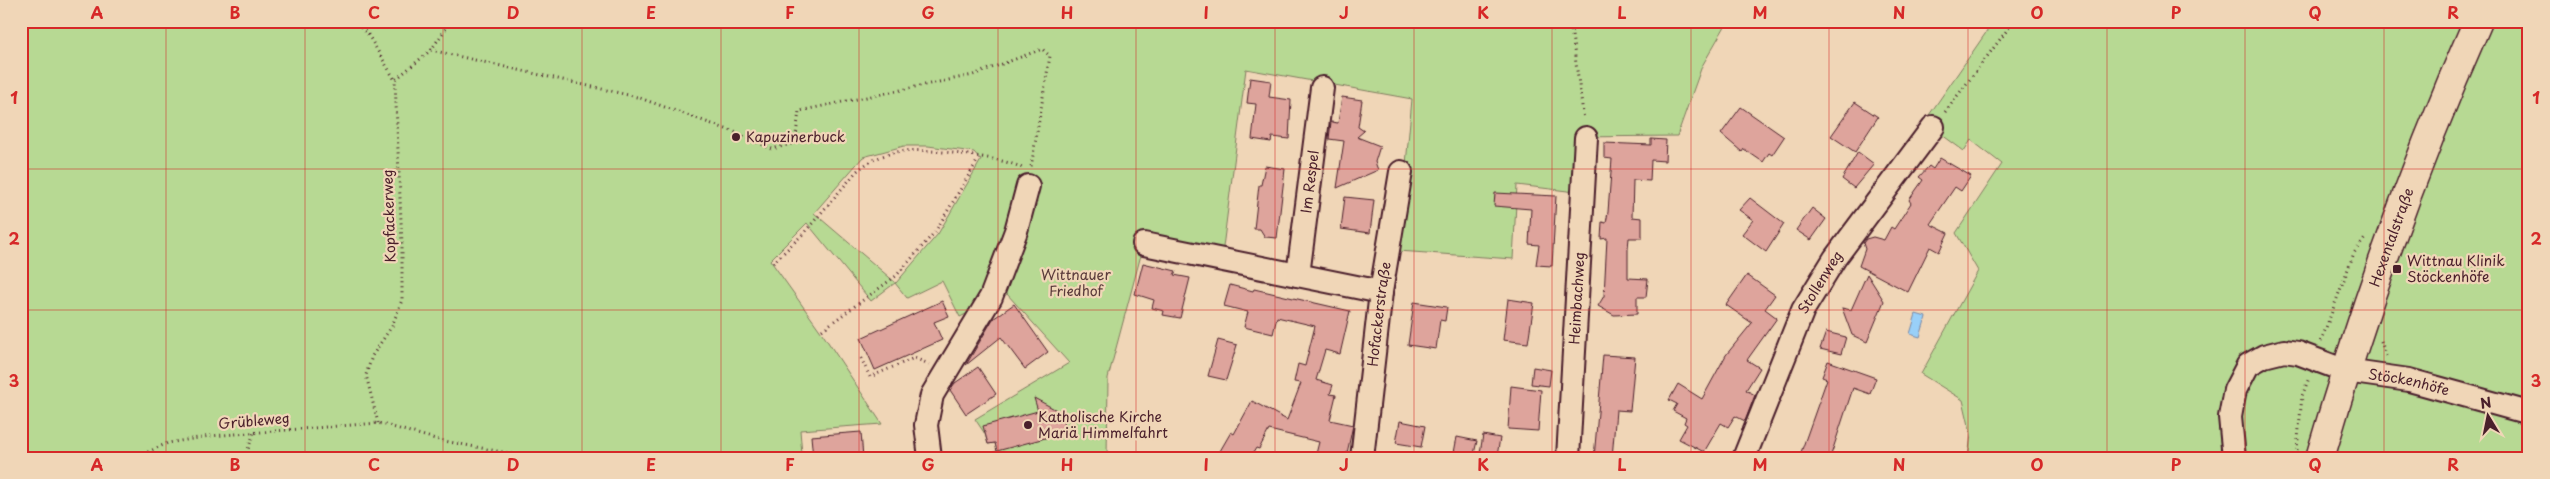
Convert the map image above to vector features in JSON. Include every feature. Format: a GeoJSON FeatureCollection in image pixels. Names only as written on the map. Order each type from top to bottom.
{"type":"FeatureCollection","features":[{"type":"Feature","properties":{"kind":"main road","name":"Hexentalstraße"},"geometry":{"type":"LineString","coordinates":[[2320,458],[2346,371],[2392,232],[2451,81],[2478,21]]}},
{"type":"Feature","properties":{"kind":"street","name":"Im Respel"},"geometry":{"type":"LineString","coordinates":[[1298,275],[1322,88]]}},
{"type":"Feature","properties":{"kind":"street","name":"Stollenweg"},"geometry":{"type":"LineString","coordinates":[[1744,458],[1803,310],[1835,258],[1933,127]]}},
{"type":"Feature","properties":{"kind":"street","name":"Heimbachweg"},"geometry":{"type":"LineString","coordinates":[[1568,458],[1586,138]]}},
{"type":"Feature","properties":{"kind":"street","name":"Hofackerstraße"},"geometry":{"type":"LineString","coordinates":[[1362,458],[1381,292],[1401,172]]}},
{"type":"Feature","properties":{"kind":"street"},"geometry":{"type":"LineString","coordinates":[[930,458],[926,424],[932,395],[991,297],[1016,231],[1028,186]]}},
{"type":"Feature","properties":{"kind":"street"},"geometry":{"type":"LineString","coordinates":[[1144,244],[1381,292]]}},
{"type":"Feature","properties":{"kind":"street","name":"Stöckenhöfe"},"geometry":{"type":"LineString","coordinates":[[2234,458],[2230,417],[2235,390],[2248,365],[2264,356],[2284,351],[2298,353],[2346,371],[2409,380],[2529,413]]}},
{"type":"Feature","properties":{"kind":"path"},"geometry":{"type":"LineString","coordinates":[[353,21],[366,33],[395,80],[432,50],[451,21]]}},
{"type":"Feature","properties":{"kind":"path"},"geometry":{"type":"LineString","coordinates":[[1570,21],[1586,138]]}},
{"type":"Feature","properties":{"kind":"path"},"geometry":{"type":"LineString","coordinates":[[1933,127],[2014,21]]}},
{"type":"Feature","properties":{"kind":"path"},"geometry":{"type":"LineString","coordinates":[[432,50],[637,97],[738,133],[772,149],[795,144],[800,111],[973,75],[1042,49],[1050,56],[1028,186]]}},
{"type":"Feature","properties":{"kind":"path","name":"Kopfackerweg"},"geometry":{"type":"LineString","coordinates":[[378,423],[366,375],[372,356],[392,326],[402,300],[402,245],[395,80]]}},
{"type":"Feature","properties":{"kind":"path"},"geometry":{"type":"LineString","coordinates":[[772,263],[804,233],[857,171],[867,162],[903,151],[926,151],[1017,165],[1023,168],[1028,186]]}},
{"type":"Feature","properties":{"kind":"path"},"geometry":{"type":"LineString","coordinates":[[822,330],[896,276],[935,232],[979,158]]}},
{"type":"Feature","properties":{"kind":"path"},"geometry":{"type":"LineString","coordinates":[[2354,254],[2362,254]]}},
{"type":"Feature","properties":{"kind":"path"},"geometry":{"type":"LineString","coordinates":[[861,358],[870,377],[914,358],[946,370]]}},
{"type":"Feature","properties":{"kind":"path","name":"Grübleweg"},"geometry":{"type":"LineString","coordinates":[[134,458],[168,443],[254,432],[378,423],[439,440],[534,458]]}},
{"type":"Feature","properties":{"kind":"path"},"geometry":{"type":"LineString","coordinates":[[245,458],[254,432]]}},
{"type":"Feature","properties":{"kind":"green space","name":"Wittnauer Friedhof"},"geometry":{"type":"Polygon","coordinates":[[[21,21],[1728,21],[1702,66],[1677,136],[1575,137],[1576,192],[1517,185],[1513,259],[1398,251],[1412,99],[1246,69],[1222,255],[1145,240],[1108,378],[1107,458],[986,458],[988,454],[997,451],[995,443],[988,444],[985,434],[975,419],[1069,363],[1007,294],[960,317],[942,281],[907,298],[895,283],[871,301],[807,223],[770,260],[824,336],[882,424],[800,430],[801,458],[21,458],[21,21]],[[904,146],[863,157],[814,213],[896,283],[938,234],[981,160],[974,152],[928,146],[904,146]]]}},
{"type":"Feature","properties":{"kind":"green space"},"geometry":{"type":"Polygon","coordinates":[[[1994,21],[2529,21],[2529,458],[1968,458],[1971,434],[1963,400],[1921,374],[1978,271],[1956,233],[2002,164],[1971,140],[1964,151],[1938,132],[1927,118],[1994,21]]]}},
{"type":"Feature","properties":{"kind":"water"},"geometry":{"type":"Polygon","coordinates":[[[1916,314],[1926,317],[1920,337],[1910,334],[1916,314]]]}},
{"type":"Feature","properties":{"kind":"building"},"geometry":{"type":"Polygon","coordinates":[[[1250,78],[1271,81],[1269,97],[1291,100],[1289,139],[1272,137],[1271,142],[1252,139],[1256,104],[1247,103],[1250,78]]]}},
{"type":"Feature","properties":{"kind":"building"},"geometry":{"type":"Polygon","coordinates":[[[1342,97],[1362,100],[1358,127],[1364,131],[1357,137],[1380,146],[1375,162],[1378,170],[1337,188],[1344,141],[1329,139],[1331,122],[1338,123],[1342,97]]]}},
{"type":"Feature","properties":{"kind":"building"},"geometry":{"type":"Polygon","coordinates":[[[1855,102],[1878,117],[1855,152],[1831,136],[1855,102]]]}},
{"type":"Feature","properties":{"kind":"building"},"geometry":{"type":"Polygon","coordinates":[[[1741,107],[1784,137],[1772,155],[1769,153],[1763,162],[1744,149],[1742,152],[1721,134],[1741,107]]]}},
{"type":"Feature","properties":{"kind":"building"},"geometry":{"type":"Polygon","coordinates":[[[1651,139],[1666,140],[1665,161],[1651,160],[1650,181],[1633,180],[1632,217],[1642,218],[1642,238],[1629,238],[1628,248],[1628,278],[1648,279],[1646,297],[1637,297],[1637,314],[1614,315],[1598,306],[1604,296],[1607,238],[1601,239],[1602,222],[1606,223],[1608,212],[1612,159],[1604,158],[1604,143],[1651,145],[1651,139]]]}},
{"type":"Feature","properties":{"kind":"building"},"geometry":{"type":"Polygon","coordinates":[[[1858,152],[1874,164],[1854,188],[1842,179],[1858,152]]]}},
{"type":"Feature","properties":{"kind":"building"},"geometry":{"type":"Polygon","coordinates":[[[1940,158],[1971,176],[1961,191],[1955,187],[1930,224],[1948,233],[1939,252],[1930,247],[1908,292],[1859,266],[1865,249],[1863,243],[1866,239],[1873,237],[1884,240],[1891,227],[1894,229],[1911,203],[1909,200],[1923,180],[1919,177],[1929,166],[1933,169],[1940,158]]]}},
{"type":"Feature","properties":{"kind":"building"},"geometry":{"type":"Polygon","coordinates":[[[1265,166],[1285,169],[1277,238],[1265,237],[1260,229],[1254,229],[1259,185],[1261,185],[1265,166]]]}},
{"type":"Feature","properties":{"kind":"building"},"geometry":{"type":"Polygon","coordinates":[[[1495,193],[1556,196],[1552,266],[1536,265],[1539,245],[1529,244],[1531,209],[1494,206],[1495,193]]]}},
{"type":"Feature","properties":{"kind":"building"},"geometry":{"type":"Polygon","coordinates":[[[1345,197],[1374,200],[1370,233],[1341,229],[1345,197]]]}},
{"type":"Feature","properties":{"kind":"building"},"geometry":{"type":"Polygon","coordinates":[[[1750,198],[1784,224],[1766,252],[1742,234],[1753,220],[1739,210],[1750,198]]]}},
{"type":"Feature","properties":{"kind":"building"},"geometry":{"type":"Polygon","coordinates":[[[1812,208],[1826,219],[1811,240],[1796,230],[1812,208]]]}},
{"type":"Feature","properties":{"kind":"building"},"geometry":{"type":"Polygon","coordinates":[[[1143,263],[1176,271],[1174,275],[1190,278],[1180,318],[1163,315],[1164,311],[1152,308],[1154,300],[1135,294],[1143,263]]]}},
{"type":"Feature","properties":{"kind":"building"},"geometry":{"type":"Polygon","coordinates":[[[1867,274],[1884,301],[1867,342],[1852,335],[1842,308],[1851,310],[1867,274]]]}},
{"type":"Feature","properties":{"kind":"building"},"geometry":{"type":"Polygon","coordinates":[[[1747,275],[1775,295],[1765,309],[1777,318],[1747,360],[1760,368],[1746,390],[1755,395],[1745,421],[1735,416],[1728,427],[1721,423],[1704,452],[1679,439],[1687,425],[1684,423],[1686,418],[1673,411],[1677,404],[1669,400],[1678,384],[1702,399],[1726,355],[1752,323],[1726,305],[1747,275]]]}},
{"type":"Feature","properties":{"kind":"building"},"geometry":{"type":"Polygon","coordinates":[[[1230,285],[1350,311],[1340,354],[1325,350],[1316,380],[1333,385],[1330,394],[1336,395],[1330,420],[1353,425],[1346,458],[1315,458],[1319,442],[1269,430],[1259,449],[1256,448],[1250,458],[1216,458],[1231,432],[1234,434],[1252,401],[1287,420],[1301,383],[1294,382],[1298,364],[1305,366],[1315,326],[1277,317],[1273,334],[1244,327],[1248,312],[1224,306],[1230,285]]]}},
{"type":"Feature","properties":{"kind":"building"},"geometry":{"type":"Polygon","coordinates":[[[1508,299],[1534,303],[1528,343],[1503,340],[1508,299]]]}},
{"type":"Feature","properties":{"kind":"building"},"geometry":{"type":"Polygon","coordinates":[[[942,301],[949,316],[934,322],[942,340],[875,370],[861,338],[942,301]]]}},
{"type":"Feature","properties":{"kind":"building"},"geometry":{"type":"Polygon","coordinates":[[[1414,302],[1447,307],[1445,321],[1440,320],[1436,349],[1408,345],[1414,302]]]}},
{"type":"Feature","properties":{"kind":"building"},"geometry":{"type":"Polygon","coordinates":[[[1014,304],[1048,352],[1025,369],[1001,337],[966,365],[993,319],[1014,304]]]}},
{"type":"Feature","properties":{"kind":"building"},"geometry":{"type":"Polygon","coordinates":[[[1826,332],[1846,337],[1841,354],[1820,349],[1826,332]]]}},
{"type":"Feature","properties":{"kind":"building"},"geometry":{"type":"Polygon","coordinates":[[[1218,340],[1237,345],[1226,380],[1208,376],[1218,340]]]}},
{"type":"Feature","properties":{"kind":"building"},"geometry":{"type":"Polygon","coordinates":[[[1603,355],[1635,357],[1630,411],[1616,410],[1612,458],[1594,458],[1603,355]]]}},
{"type":"Feature","properties":{"kind":"building"},"geometry":{"type":"Polygon","coordinates":[[[1828,361],[1876,378],[1870,394],[1853,388],[1830,458],[1799,458],[1827,379],[1822,377],[1828,361]]]}},
{"type":"Feature","properties":{"kind":"building"},"geometry":{"type":"Polygon","coordinates":[[[978,367],[996,394],[966,414],[950,390],[955,383],[978,367]]]}},
{"type":"Feature","properties":{"kind":"building"},"geometry":{"type":"Polygon","coordinates":[[[1533,367],[1551,370],[1549,386],[1531,384],[1533,367]]]}},
{"type":"Feature","properties":{"kind":"building"},"geometry":{"type":"Polygon","coordinates":[[[1511,386],[1541,390],[1538,431],[1508,429],[1511,386]]]}},
{"type":"Feature","properties":{"kind":"building","name":"Katholische Kirche Mariä Himmelfahrt"},"geometry":{"type":"Polygon","coordinates":[[[1034,398],[1062,413],[1065,426],[1060,434],[997,451],[995,443],[988,444],[983,426],[1038,411],[1034,398]]]}},
{"type":"Feature","properties":{"kind":"building"},"geometry":{"type":"Polygon","coordinates":[[[1400,421],[1425,426],[1421,447],[1396,443],[1400,421]]]}},
{"type":"Feature","properties":{"kind":"building"},"geometry":{"type":"Polygon","coordinates":[[[861,432],[863,458],[813,458],[811,436],[861,432]]]}},
{"type":"Feature","properties":{"kind":"building"},"geometry":{"type":"Polygon","coordinates":[[[1483,435],[1500,438],[1497,456],[1480,453],[1483,435]]]}},
{"type":"Feature","properties":{"kind":"building"},"geometry":{"type":"Polygon","coordinates":[[[1457,437],[1477,441],[1473,458],[1453,458],[1457,437]]]}},
{"type":"Feature","properties":{"kind":"place","name":"Kapuzinerbuck"},"geometry":{"type":"Point","coordinates":[736,137]}},
{"type":"Feature","properties":{"kind":"place","name":"Wittnau Klinik Stöckenhöfe"},"geometry":{"type":"Point","coordinates":[2397,269]}},
{"type":"Feature","properties":{"kind":"place","name":"Katholische Kirche Mariä Himmelfahrt"},"geometry":{"type":"Point","coordinates":[1028,425]}}]}
